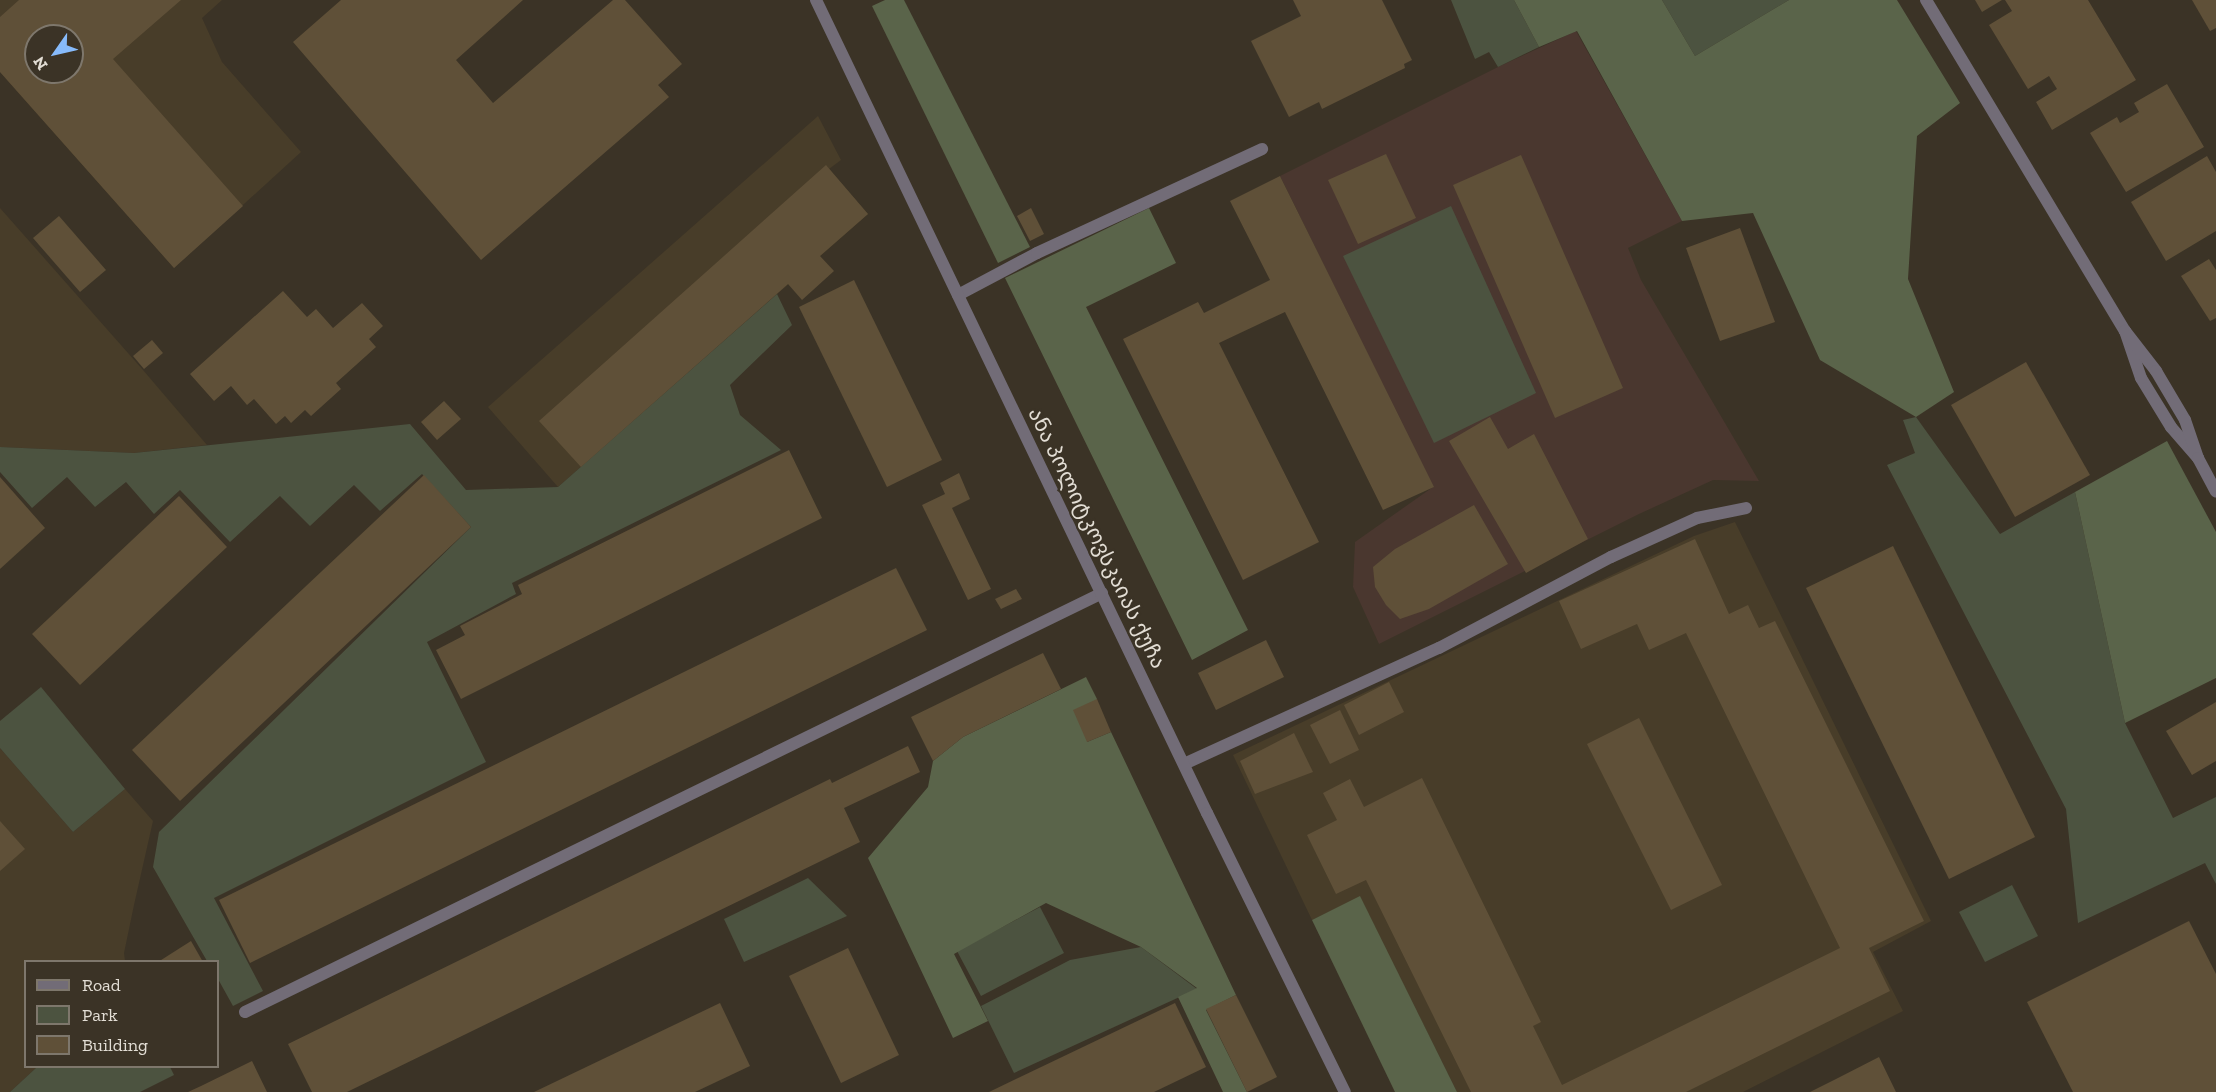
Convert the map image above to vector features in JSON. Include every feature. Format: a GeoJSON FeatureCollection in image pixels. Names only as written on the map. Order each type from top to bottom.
{"type":"FeatureCollection","features":[{"type":"Feature","properties":{"kind":"street","name":"ანა პოლიტკოვსკაიას ქუჩა"},"geometry":{"type":"LineString","coordinates":[[816,0],[1184,764],[1345,1092]]}},
{"type":"Feature","properties":{"kind":"street"},"geometry":{"type":"LineString","coordinates":[[1926,0],[2125,332],[2156,371],[2185,420],[2198,458],[2216,492]]}},
{"type":"Feature","properties":{"kind":"street"},"geometry":{"type":"LineString","coordinates":[[958,295],[1037,253],[1262,149]]}},
{"type":"Feature","properties":{"kind":"street"},"geometry":{"type":"LineString","coordinates":[[1184,764],[1439,648],[1611,557],[1665,532],[1697,518],[1746,508]]}},
{"type":"Feature","properties":{"kind":"street"},"geometry":{"type":"LineString","coordinates":[[245,1012],[1102,593]]}},
{"type":"Feature","properties":{"kind":"shaded area"},"geometry":{"type":"Polygon","coordinates":[[[0,0],[222,0],[202,18],[222,62],[301,152],[174,268],[0,72],[0,0]]]}},
{"type":"Feature","properties":{"kind":"shaded area"},"geometry":{"type":"Polygon","coordinates":[[[1576,31],[1682,221],[1628,248],[1641,280],[1759,481],[1713,480],[1639,514],[1379,644],[1353,587],[1355,542],[1433,487],[1280,176],[1498,67],[1576,31]]]}},
{"type":"Feature","properties":{"kind":"shaded area"},"geometry":{"type":"Polygon","coordinates":[[[818,116],[841,160],[829,169],[868,214],[558,487],[488,407],[818,116]]]}},
{"type":"Feature","properties":{"kind":"shaded area"},"geometry":{"type":"Polygon","coordinates":[[[0,208],[207,445],[134,453],[0,447],[0,208]]]}},
{"type":"Feature","properties":{"kind":"shaded area"},"geometry":{"type":"Polygon","coordinates":[[[1735,522],[1931,921],[1873,952],[1903,1011],[1743,1092],[1457,1092],[1360,897],[1312,920],[1233,755],[1694,536],[1735,522]]]}},
{"type":"Feature","properties":{"kind":"shaded area"},"geometry":{"type":"Polygon","coordinates":[[[0,748],[73,832],[125,789],[153,821],[124,953],[125,960],[24,960],[24,1068],[36,1068],[10,1092],[0,1092],[0,748]]]}},
{"type":"Feature","properties":{"kind":"green space"},"geometry":{"type":"Polygon","coordinates":[[[885,0],[904,0],[1030,247],[998,263],[872,6],[885,0]]]}},
{"type":"Feature","properties":{"kind":"green space"},"geometry":{"type":"Polygon","coordinates":[[[1451,0],[1514,0],[1539,47],[1498,67],[1489,52],[1475,59],[1451,0]]]}},
{"type":"Feature","properties":{"kind":"green space"},"geometry":{"type":"Polygon","coordinates":[[[1514,0],[1662,0],[1695,56],[1789,0],[1897,0],[1960,103],[1917,136],[1908,279],[1954,392],[1916,417],[1820,360],[1753,213],[1682,221],[1577,31],[1539,47],[1514,0]]]}},
{"type":"Feature","properties":{"kind":"green space"},"geometry":{"type":"Polygon","coordinates":[[[1662,0],[1789,0],[1695,56],[1662,0]]]}},
{"type":"Feature","properties":{"kind":"green space"},"geometry":{"type":"Polygon","coordinates":[[[1451,206],[1536,393],[1434,443],[1343,256],[1451,206]]]}},
{"type":"Feature","properties":{"kind":"green space"},"geometry":{"type":"Polygon","coordinates":[[[1149,208],[1176,263],[1086,307],[1248,630],[1192,660],[1005,278],[1149,208]]]}},
{"type":"Feature","properties":{"kind":"green space"},"geometry":{"type":"Polygon","coordinates":[[[777,294],[792,325],[730,385],[740,415],[781,450],[512,583],[516,594],[427,642],[486,762],[214,898],[263,991],[233,1006],[219,981],[219,960],[206,960],[153,867],[159,832],[471,527],[422,474],[380,511],[354,485],[310,526],[280,496],[230,542],[180,490],[154,514],[126,482],[95,507],[67,477],[32,508],[0,472],[0,447],[134,453],[410,424],[466,490],[558,487],[777,294]]]}},
{"type":"Feature","properties":{"kind":"green space"},"geometry":{"type":"Polygon","coordinates":[[[1916,417],[2000,534],[2075,492],[2125,723],[2173,818],[2216,797],[2216,884],[2205,863],[2078,923],[2066,809],[1887,465],[1915,453],[1903,420],[1916,417]]]}},
{"type":"Feature","properties":{"kind":"green space"},"geometry":{"type":"Polygon","coordinates":[[[2167,441],[2216,532],[2216,678],[2125,723],[2075,492],[2167,441]]]}},
{"type":"Feature","properties":{"kind":"green space"},"geometry":{"type":"Polygon","coordinates":[[[1086,677],[1097,699],[1087,742],[1111,732],[1236,995],[1206,1010],[1247,1092],[1223,1092],[1178,997],[1197,988],[1141,947],[1046,903],[954,954],[988,1021],[953,1038],[868,858],[928,787],[933,761],[963,737],[1086,677]]]}},
{"type":"Feature","properties":{"kind":"green space"},"geometry":{"type":"Polygon","coordinates":[[[41,687],[125,789],[73,832],[0,748],[0,721],[41,687]]]}},
{"type":"Feature","properties":{"kind":"green space"},"geometry":{"type":"Polygon","coordinates":[[[808,878],[847,916],[744,962],[724,919],[808,878]]]}},
{"type":"Feature","properties":{"kind":"green space"},"geometry":{"type":"Polygon","coordinates":[[[2012,885],[2038,936],[1985,962],[1959,912],[2012,885]]]}},
{"type":"Feature","properties":{"kind":"green space"},"geometry":{"type":"Polygon","coordinates":[[[1360,896],[1457,1092],[1395,1092],[1312,920],[1360,896]]]}},
{"type":"Feature","properties":{"kind":"green space"},"geometry":{"type":"Polygon","coordinates":[[[1040,907],[1064,953],[981,996],[957,951],[1040,907]]]}},
{"type":"Feature","properties":{"kind":"green space"},"geometry":{"type":"Polygon","coordinates":[[[1141,947],[1197,989],[1014,1073],[981,1006],[1070,960],[1141,947]]]}},
{"type":"Feature","properties":{"kind":"green space"},"geometry":{"type":"Polygon","coordinates":[[[36,1068],[170,1068],[174,1075],[140,1092],[10,1092],[36,1068]]]}},
{"type":"Feature","properties":{"kind":"building"},"geometry":{"type":"Polygon","coordinates":[[[19,0],[181,0],[113,59],[243,206],[174,268],[0,72],[0,17],[19,0]]]}},
{"type":"Feature","properties":{"kind":"building"},"geometry":{"type":"Polygon","coordinates":[[[341,0],[523,0],[456,60],[493,103],[613,0],[625,0],[682,64],[658,85],[669,97],[481,260],[293,42],[341,0]]]}},
{"type":"Feature","properties":{"kind":"building"},"geometry":{"type":"Polygon","coordinates":[[[1293,0],[1382,0],[1412,60],[1404,64],[1405,68],[1322,109],[1319,102],[1289,117],[1251,41],[1301,16],[1293,0]]]}},
{"type":"Feature","properties":{"kind":"building"},"geometry":{"type":"Polygon","coordinates":[[[1975,0],[2002,0],[1982,12],[1975,0]]]}},
{"type":"Feature","properties":{"kind":"building"},"geometry":{"type":"Polygon","coordinates":[[[2005,0],[2088,0],[2136,80],[2052,130],[2036,102],[2057,89],[2049,76],[2028,89],[1989,25],[2012,11],[2005,0]]]}},
{"type":"Feature","properties":{"kind":"building"},"geometry":{"type":"Polygon","coordinates":[[[2192,0],[2216,0],[2216,28],[2210,31],[2192,0]]]}},
{"type":"Feature","properties":{"kind":"building"},"geometry":{"type":"Polygon","coordinates":[[[2167,84],[2204,147],[2126,192],[2090,133],[2117,117],[2120,123],[2139,112],[2134,103],[2167,84]]]}},
{"type":"Feature","properties":{"kind":"building"},"geometry":{"type":"Polygon","coordinates":[[[1386,154],[1416,218],[1358,244],[1328,180],[1386,154]]]}},
{"type":"Feature","properties":{"kind":"building"},"geometry":{"type":"Polygon","coordinates":[[[1521,155],[1623,388],[1555,418],[1453,185],[1521,155]]]}},
{"type":"Feature","properties":{"kind":"building"},"geometry":{"type":"Polygon","coordinates":[[[2207,156],[2216,172],[2216,231],[2166,261],[2131,202],[2207,156]]]}},
{"type":"Feature","properties":{"kind":"building"},"geometry":{"type":"Polygon","coordinates":[[[826,165],[868,214],[820,256],[834,271],[802,300],[788,284],[581,467],[539,421],[826,165]]]}},
{"type":"Feature","properties":{"kind":"building"},"geometry":{"type":"Polygon","coordinates":[[[1280,176],[1434,487],[1383,510],[1285,312],[1219,343],[1319,542],[1243,580],[1123,339],[1198,302],[1204,313],[1270,280],[1230,201],[1280,176]]]}},
{"type":"Feature","properties":{"kind":"building"},"geometry":{"type":"Polygon","coordinates":[[[1031,208],[1044,234],[1030,241],[1017,216],[1031,208]]]}},
{"type":"Feature","properties":{"kind":"building"},"geometry":{"type":"Polygon","coordinates":[[[59,216],[106,270],[80,292],[33,238],[59,216]]]}},
{"type":"Feature","properties":{"kind":"building"},"geometry":{"type":"Polygon","coordinates":[[[1740,228],[1775,322],[1720,341],[1686,248],[1740,228]]]}},
{"type":"Feature","properties":{"kind":"building"},"geometry":{"type":"Polygon","coordinates":[[[2209,259],[2216,270],[2216,318],[2210,321],[2181,276],[2209,259]]]}},
{"type":"Feature","properties":{"kind":"building"},"geometry":{"type":"Polygon","coordinates":[[[854,280],[942,460],[887,487],[799,307],[854,280]]]}},
{"type":"Feature","properties":{"kind":"building"},"geometry":{"type":"Polygon","coordinates":[[[283,291],[307,317],[316,309],[333,328],[362,303],[383,326],[369,339],[376,347],[336,383],[341,389],[311,416],[305,410],[291,423],[285,416],[276,424],[254,399],[247,405],[231,386],[214,401],[190,374],[283,291]]]}},
{"type":"Feature","properties":{"kind":"building"},"geometry":{"type":"Polygon","coordinates":[[[152,340],[163,353],[144,369],[133,356],[152,340]]]}},
{"type":"Feature","properties":{"kind":"building"},"geometry":{"type":"Polygon","coordinates":[[[2026,362],[2090,475],[2015,517],[1951,405],[2026,362]]]}},
{"type":"Feature","properties":{"kind":"building"},"geometry":{"type":"Polygon","coordinates":[[[444,401],[461,419],[437,440],[421,422],[444,401]]]}},
{"type":"Feature","properties":{"kind":"building"},"geometry":{"type":"Polygon","coordinates":[[[1490,417],[1508,449],[1534,434],[1588,539],[1526,573],[1449,441],[1490,417]]]}},
{"type":"Feature","properties":{"kind":"building"},"geometry":{"type":"Polygon","coordinates":[[[789,450],[822,518],[461,699],[436,650],[465,635],[460,626],[522,594],[518,585],[789,450]]]}},
{"type":"Feature","properties":{"kind":"building"},"geometry":{"type":"Polygon","coordinates":[[[959,473],[970,499],[952,508],[991,589],[968,600],[922,505],[945,494],[940,483],[959,473]]]}},
{"type":"Feature","properties":{"kind":"building"},"geometry":{"type":"Polygon","coordinates":[[[424,475],[471,527],[180,801],[132,750],[424,475]]]}},
{"type":"Feature","properties":{"kind":"building"},"geometry":{"type":"Polygon","coordinates":[[[0,477],[45,528],[0,569],[0,477]]]}},
{"type":"Feature","properties":{"kind":"building"},"geometry":{"type":"Polygon","coordinates":[[[179,496],[227,547],[80,685],[32,634],[179,496]]]}},
{"type":"Feature","properties":{"kind":"building"},"geometry":{"type":"Polygon","coordinates":[[[1474,505],[1508,564],[1429,609],[1400,619],[1386,605],[1375,587],[1373,567],[1395,549],[1474,505]]]}},
{"type":"Feature","properties":{"kind":"building"},"geometry":{"type":"Polygon","coordinates":[[[1695,539],[1729,614],[1748,605],[1759,628],[1775,621],[1924,921],[1869,948],[1890,991],[1686,1092],[1471,1092],[1366,880],[1336,894],[1307,835],[1337,820],[1323,793],[1350,779],[1364,807],[1422,778],[1541,1022],[1533,1026],[1562,1085],[1840,948],[1686,633],[1649,650],[1637,624],[1581,649],[1559,601],[1695,539]]]}},
{"type":"Feature","properties":{"kind":"building"},"geometry":{"type":"Polygon","coordinates":[[[1893,546],[2035,837],[1949,879],[1806,588],[1893,546]]]}},
{"type":"Feature","properties":{"kind":"building"},"geometry":{"type":"Polygon","coordinates":[[[896,568],[927,630],[250,963],[219,900],[896,568]]]}},
{"type":"Feature","properties":{"kind":"building"},"geometry":{"type":"Polygon","coordinates":[[[1016,589],[1022,599],[1001,609],[995,599],[1016,589]]]}},
{"type":"Feature","properties":{"kind":"building"},"geometry":{"type":"Polygon","coordinates":[[[1266,640],[1284,677],[1216,710],[1198,673],[1266,640]]]}},
{"type":"Feature","properties":{"kind":"building"},"geometry":{"type":"Polygon","coordinates":[[[1043,653],[1061,689],[963,737],[933,761],[911,717],[1043,653]]]}},
{"type":"Feature","properties":{"kind":"building"},"geometry":{"type":"Polygon","coordinates":[[[1389,682],[1404,712],[1359,735],[1344,705],[1389,682]]]}},
{"type":"Feature","properties":{"kind":"building"},"geometry":{"type":"Polygon","coordinates":[[[1097,699],[1111,732],[1087,742],[1073,710],[1097,699]]]}},
{"type":"Feature","properties":{"kind":"building"},"geometry":{"type":"Polygon","coordinates":[[[2216,702],[2216,761],[2192,775],[2166,731],[2216,702]]]}},
{"type":"Feature","properties":{"kind":"building"},"geometry":{"type":"Polygon","coordinates":[[[1340,710],[1359,750],[1330,764],[1310,725],[1340,710]]]}},
{"type":"Feature","properties":{"kind":"building"},"geometry":{"type":"Polygon","coordinates":[[[1639,718],[1722,885],[1671,910],[1587,744],[1639,718]]]}},
{"type":"Feature","properties":{"kind":"building"},"geometry":{"type":"Polygon","coordinates":[[[1294,733],[1313,772],[1255,794],[1240,761],[1294,733]]]}},
{"type":"Feature","properties":{"kind":"building"},"geometry":{"type":"Polygon","coordinates":[[[908,746],[920,772],[844,808],[860,842],[347,1092],[312,1092],[288,1044],[830,779],[832,783],[908,746]]]}},
{"type":"Feature","properties":{"kind":"building"},"geometry":{"type":"Polygon","coordinates":[[[0,821],[25,849],[0,871],[0,821]]]}},
{"type":"Feature","properties":{"kind":"building"},"geometry":{"type":"Polygon","coordinates":[[[2189,921],[2216,974],[2216,1092],[2073,1092],[2027,1002],[2189,921]]]}},
{"type":"Feature","properties":{"kind":"building"},"geometry":{"type":"Polygon","coordinates":[[[191,941],[202,960],[161,960],[191,941]]]}},
{"type":"Feature","properties":{"kind":"building"},"geometry":{"type":"Polygon","coordinates":[[[848,948],[899,1055],[841,1083],[789,976],[848,948]]]}},
{"type":"Feature","properties":{"kind":"building"},"geometry":{"type":"Polygon","coordinates":[[[1236,995],[1277,1077],[1247,1092],[1206,1009],[1236,995]]]}},
{"type":"Feature","properties":{"kind":"building"},"geometry":{"type":"Polygon","coordinates":[[[720,1003],[750,1066],[695,1092],[534,1092],[720,1003]]]}},
{"type":"Feature","properties":{"kind":"building"},"geometry":{"type":"Polygon","coordinates":[[[1175,1003],[1206,1067],[1154,1092],[989,1092],[1175,1003]]]}},
{"type":"Feature","properties":{"kind":"building"},"geometry":{"type":"Polygon","coordinates":[[[1879,1057],[1896,1092],[1810,1092],[1836,1079],[1879,1057]]]}},
{"type":"Feature","properties":{"kind":"building"},"geometry":{"type":"Polygon","coordinates":[[[252,1061],[267,1092],[188,1092],[201,1086],[252,1061]]]}}]}
